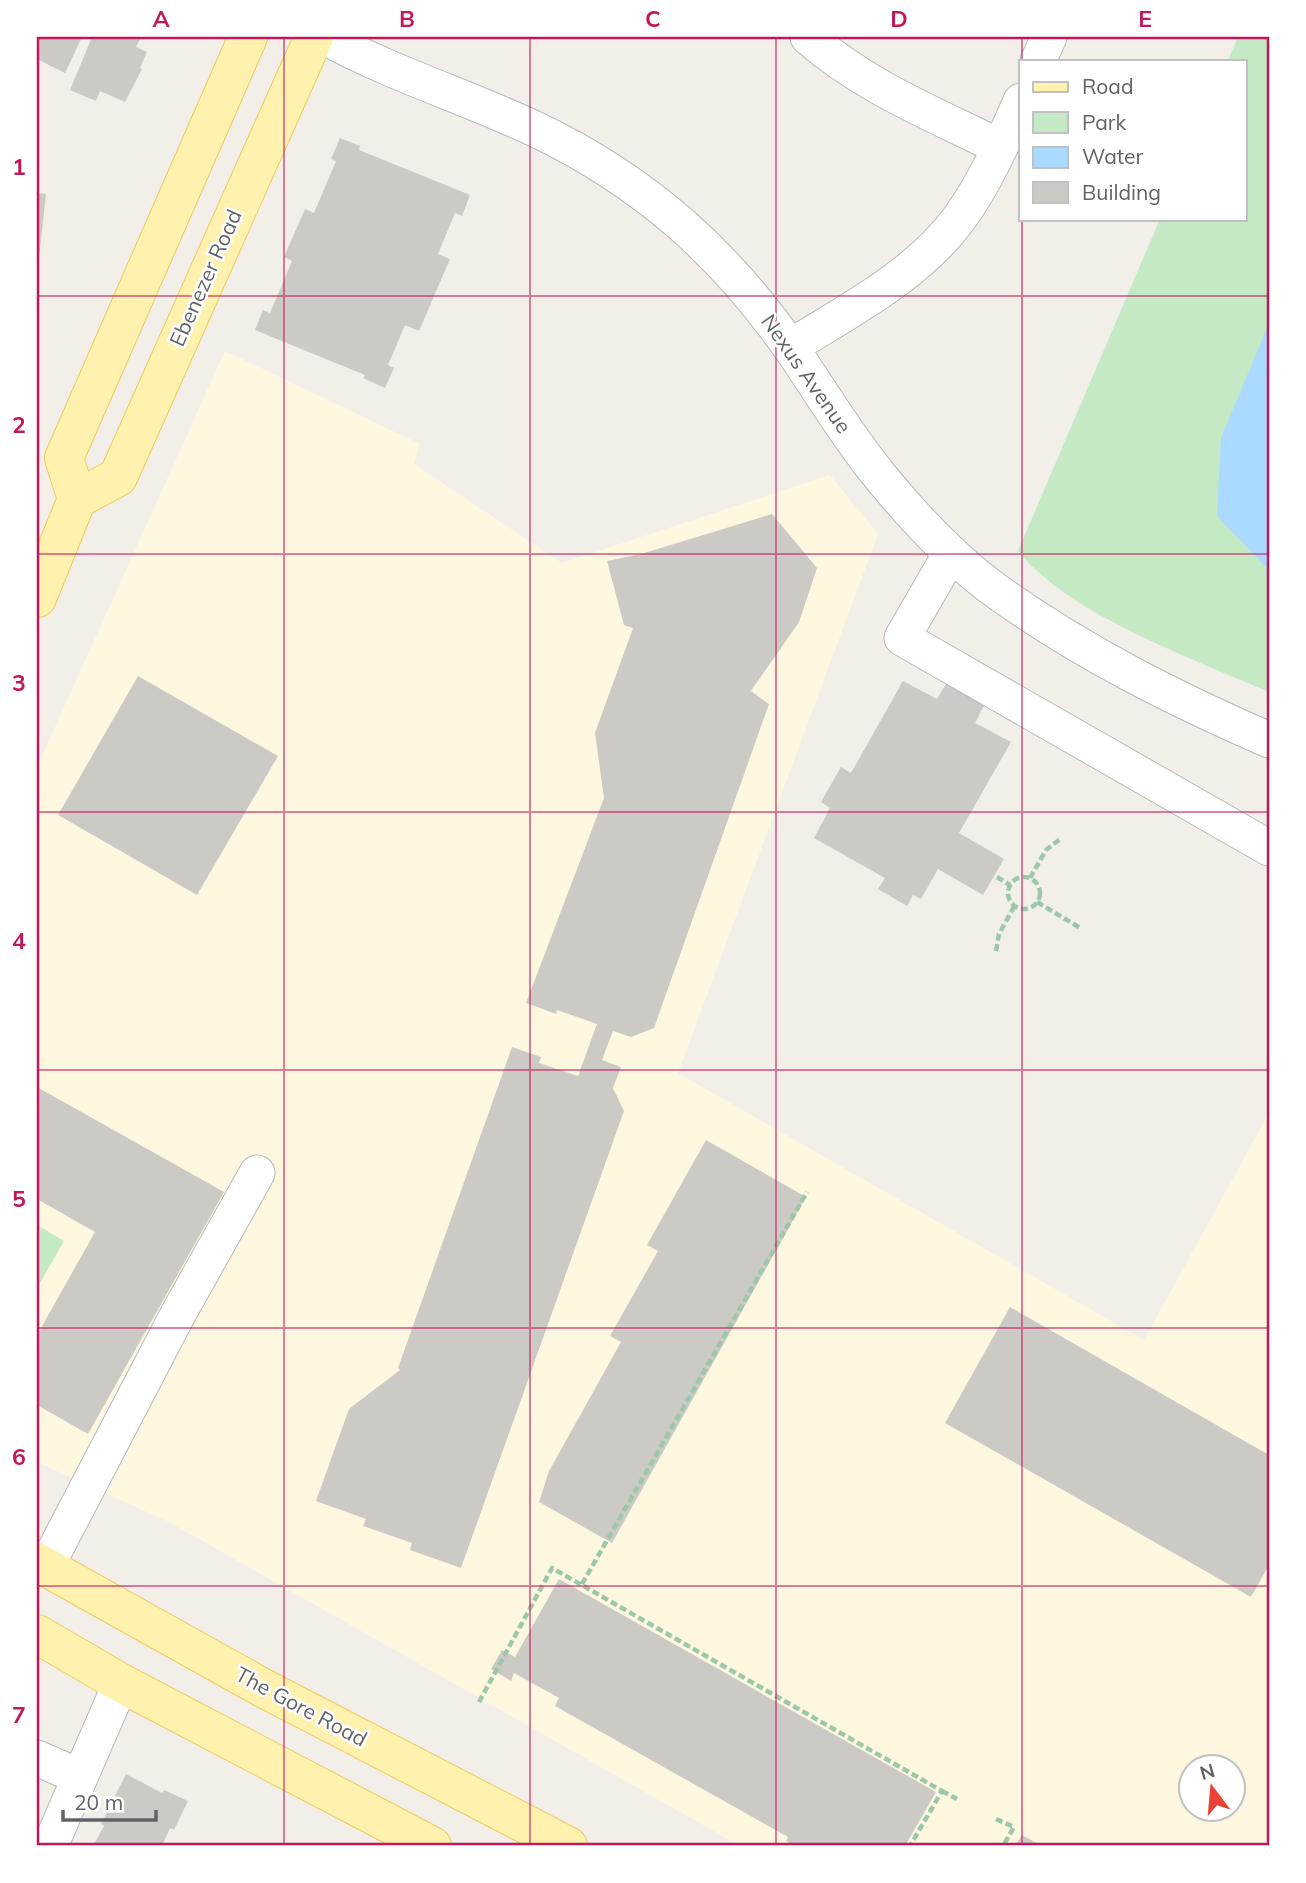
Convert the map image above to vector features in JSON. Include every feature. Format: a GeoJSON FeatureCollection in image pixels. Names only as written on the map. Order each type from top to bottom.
{"type":"FeatureCollection","features":[{"type":"Feature","properties":{"kind":"main road"},"geometry":{"type":"LineString","coordinates":[[37,598],[77,499],[64,458],[248,37]]}},
{"type":"Feature","properties":{"kind":"main road","name":"Ebenezer Road"},"geometry":{"type":"LineString","coordinates":[[77,499],[118,477],[314,37]]}},
{"type":"Feature","properties":{"kind":"main road","name":"The Gore Road"},"geometry":{"type":"LineString","coordinates":[[41,1564],[275,1695],[568,1846]]}},
{"type":"Feature","properties":{"kind":"main road"},"geometry":{"type":"LineString","coordinates":[[37,1634],[121,1683],[432,1846]]}},
{"type":"Feature","properties":{"kind":"street","name":"Nexus Avenue"},"geometry":{"type":"LineString","coordinates":[[325,37],[359,56],[537,130],[593,159],[626,181],[682,225],[752,298],[790,347],[856,446],[908,509],[951,553],[998,593],[1103,659],[1182,702],[1269,740]]}},
{"type":"Feature","properties":{"kind":"street"},"geometry":{"type":"LineString","coordinates":[[807,37],[863,79],[1000,147]]}},
{"type":"Feature","properties":{"kind":"street"},"geometry":{"type":"LineString","coordinates":[[1038,60],[1049,37]]}},
{"type":"Feature","properties":{"kind":"street"},"geometry":{"type":"LineString","coordinates":[[790,347],[875,293],[928,252],[957,222],[978,190],[1019,105]]}},
{"type":"Feature","properties":{"kind":"street"},"geometry":{"type":"LineString","coordinates":[[951,553],[902,638],[1269,848]]}},
{"type":"Feature","properties":{"kind":"street"},"geometry":{"type":"LineString","coordinates":[[41,1564],[257,1173]]}},
{"type":"Feature","properties":{"kind":"street"},"geometry":{"type":"LineString","coordinates":[[50,1846],[121,1683]]}},
{"type":"Feature","properties":{"kind":"street"},"geometry":{"type":"LineString","coordinates":[[37,1758],[80,1777]]}},
{"type":"Feature","properties":{"kind":"path"},"geometry":{"type":"LineString","coordinates":[[1030,878],[1045,850],[1060,839]]}},
{"type":"Feature","properties":{"kind":"path"},"geometry":{"type":"LineString","coordinates":[[997,877],[1010,886]]}},
{"type":"Feature","properties":{"kind":"path"},"geometry":{"type":"LineString","coordinates":[[1021,878],[1030,878],[1039,888],[1037,902],[1024,908],[1015,905],[1008,894],[1010,886],[1021,878]]}},
{"type":"Feature","properties":{"kind":"path"},"geometry":{"type":"LineString","coordinates":[[1037,902],[1082,929]]}},
{"type":"Feature","properties":{"kind":"path"},"geometry":{"type":"LineString","coordinates":[[996,951],[999,934],[1015,905]]}},
{"type":"Feature","properties":{"kind":"path"},"geometry":{"type":"LineString","coordinates":[[582,1584],[807,1192]]}},
{"type":"Feature","properties":{"kind":"path"},"geometry":{"type":"LineString","coordinates":[[479,1702],[552,1567],[957,1799]]}},
{"type":"Feature","properties":{"kind":"path"},"geometry":{"type":"LineString","coordinates":[[910,1846],[942,1791]]}},
{"type":"Feature","properties":{"kind":"path"},"geometry":{"type":"LineString","coordinates":[[996,1819],[1014,1827],[1003,1846]]}},
{"type":"Feature","properties":{"kind":"shaded area"},"geometry":{"type":"Polygon","coordinates":[[[225,351],[420,444],[414,464],[562,563],[830,475],[878,534],[678,1073],[1144,1340],[1269,1113],[1269,1846],[740,1846],[169,1522],[37,1462],[37,1288],[64,1241],[37,1225],[37,767],[225,351]]]}},
{"type":"Feature","properties":{"kind":"green space"},"geometry":{"type":"Polygon","coordinates":[[[1238,37],[1269,37],[1269,692],[1170,650],[1100,615],[1069,596],[1018,551],[1160,220],[1246,220],[1246,60],[1228,60],[1238,37]]]}},
{"type":"Feature","properties":{"kind":"green space"},"geometry":{"type":"Polygon","coordinates":[[[37,1225],[64,1241],[37,1288],[37,1225]]]}},
{"type":"Feature","properties":{"kind":"water"},"geometry":{"type":"Polygon","coordinates":[[[1269,323],[1269,570],[1217,516],[1221,438],[1269,323]]]}},
{"type":"Feature","properties":{"kind":"building"},"geometry":{"type":"Polygon","coordinates":[[[37,37],[82,37],[65,73],[37,59],[37,37]]]}},
{"type":"Feature","properties":{"kind":"building"},"geometry":{"type":"Polygon","coordinates":[[[92,37],[141,37],[136,47],[147,52],[140,68],[142,69],[125,102],[100,91],[96,101],[70,90],[92,37]]]}},
{"type":"Feature","properties":{"kind":"building"},"geometry":{"type":"Polygon","coordinates":[[[340,138],[360,146],[359,150],[470,195],[462,216],[455,213],[438,254],[450,259],[419,331],[405,325],[388,365],[394,368],[385,388],[363,378],[365,375],[255,330],[263,310],[270,313],[292,261],[284,257],[305,209],[314,213],[336,161],[331,159],[340,138]]]}},
{"type":"Feature","properties":{"kind":"building"},"geometry":{"type":"Polygon","coordinates":[[[37,193],[46,194],[38,267],[37,266],[37,193]]]}},
{"type":"Feature","properties":{"kind":"building"},"geometry":{"type":"Polygon","coordinates":[[[772,514],[817,568],[799,622],[751,691],[769,704],[654,1028],[631,1037],[613,1031],[602,1060],[621,1067],[613,1088],[624,1111],[461,1568],[410,1550],[412,1543],[363,1526],[366,1519],[316,1501],[349,1409],[400,1370],[398,1368],[512,1047],[541,1057],[539,1063],[578,1076],[597,1024],[526,1003],[604,798],[595,733],[633,628],[624,625],[607,561],[641,554],[772,514]]]}},
{"type":"Feature","properties":{"kind":"building"},"geometry":{"type":"Polygon","coordinates":[[[138,676],[278,756],[197,895],[58,815],[138,676]]]}},
{"type":"Feature","properties":{"kind":"building"},"geometry":{"type":"Polygon","coordinates":[[[949,679],[987,700],[975,723],[1011,742],[959,833],[1004,859],[983,895],[938,869],[921,899],[913,895],[907,906],[878,889],[885,878],[814,838],[830,808],[821,802],[841,767],[851,773],[903,681],[937,699],[949,679]]]}},
{"type":"Feature","properties":{"kind":"building"},"geometry":{"type":"Polygon","coordinates":[[[37,1087],[224,1192],[88,1434],[37,1405],[37,1335],[95,1232],[37,1199],[37,1087]]]}},
{"type":"Feature","properties":{"kind":"building"},"geometry":{"type":"Polygon","coordinates":[[[706,1140],[806,1197],[612,1543],[539,1502],[549,1471],[621,1342],[610,1336],[658,1251],[647,1245],[706,1140]]]}},
{"type":"Feature","properties":{"kind":"building"},"geometry":{"type":"Polygon","coordinates":[[[1010,1307],[1269,1455],[1269,1565],[1251,1597],[945,1423],[1010,1307]]]}},
{"type":"Feature","properties":{"kind":"building"},"geometry":{"type":"Polygon","coordinates":[[[559,1579],[936,1792],[905,1846],[794,1846],[786,1841],[788,1837],[555,1706],[559,1698],[514,1673],[511,1681],[491,1669],[502,1650],[515,1657],[559,1579]]]}},
{"type":"Feature","properties":{"kind":"building"},"geometry":{"type":"Polygon","coordinates":[[[126,1774],[162,1793],[164,1790],[188,1801],[174,1830],[170,1828],[162,1846],[93,1846],[126,1774]]]}},
{"type":"Feature","properties":{"kind":"building"},"geometry":{"type":"Polygon","coordinates":[[[1022,1835],[1042,1846],[1015,1846],[1022,1835]]]}}]}
